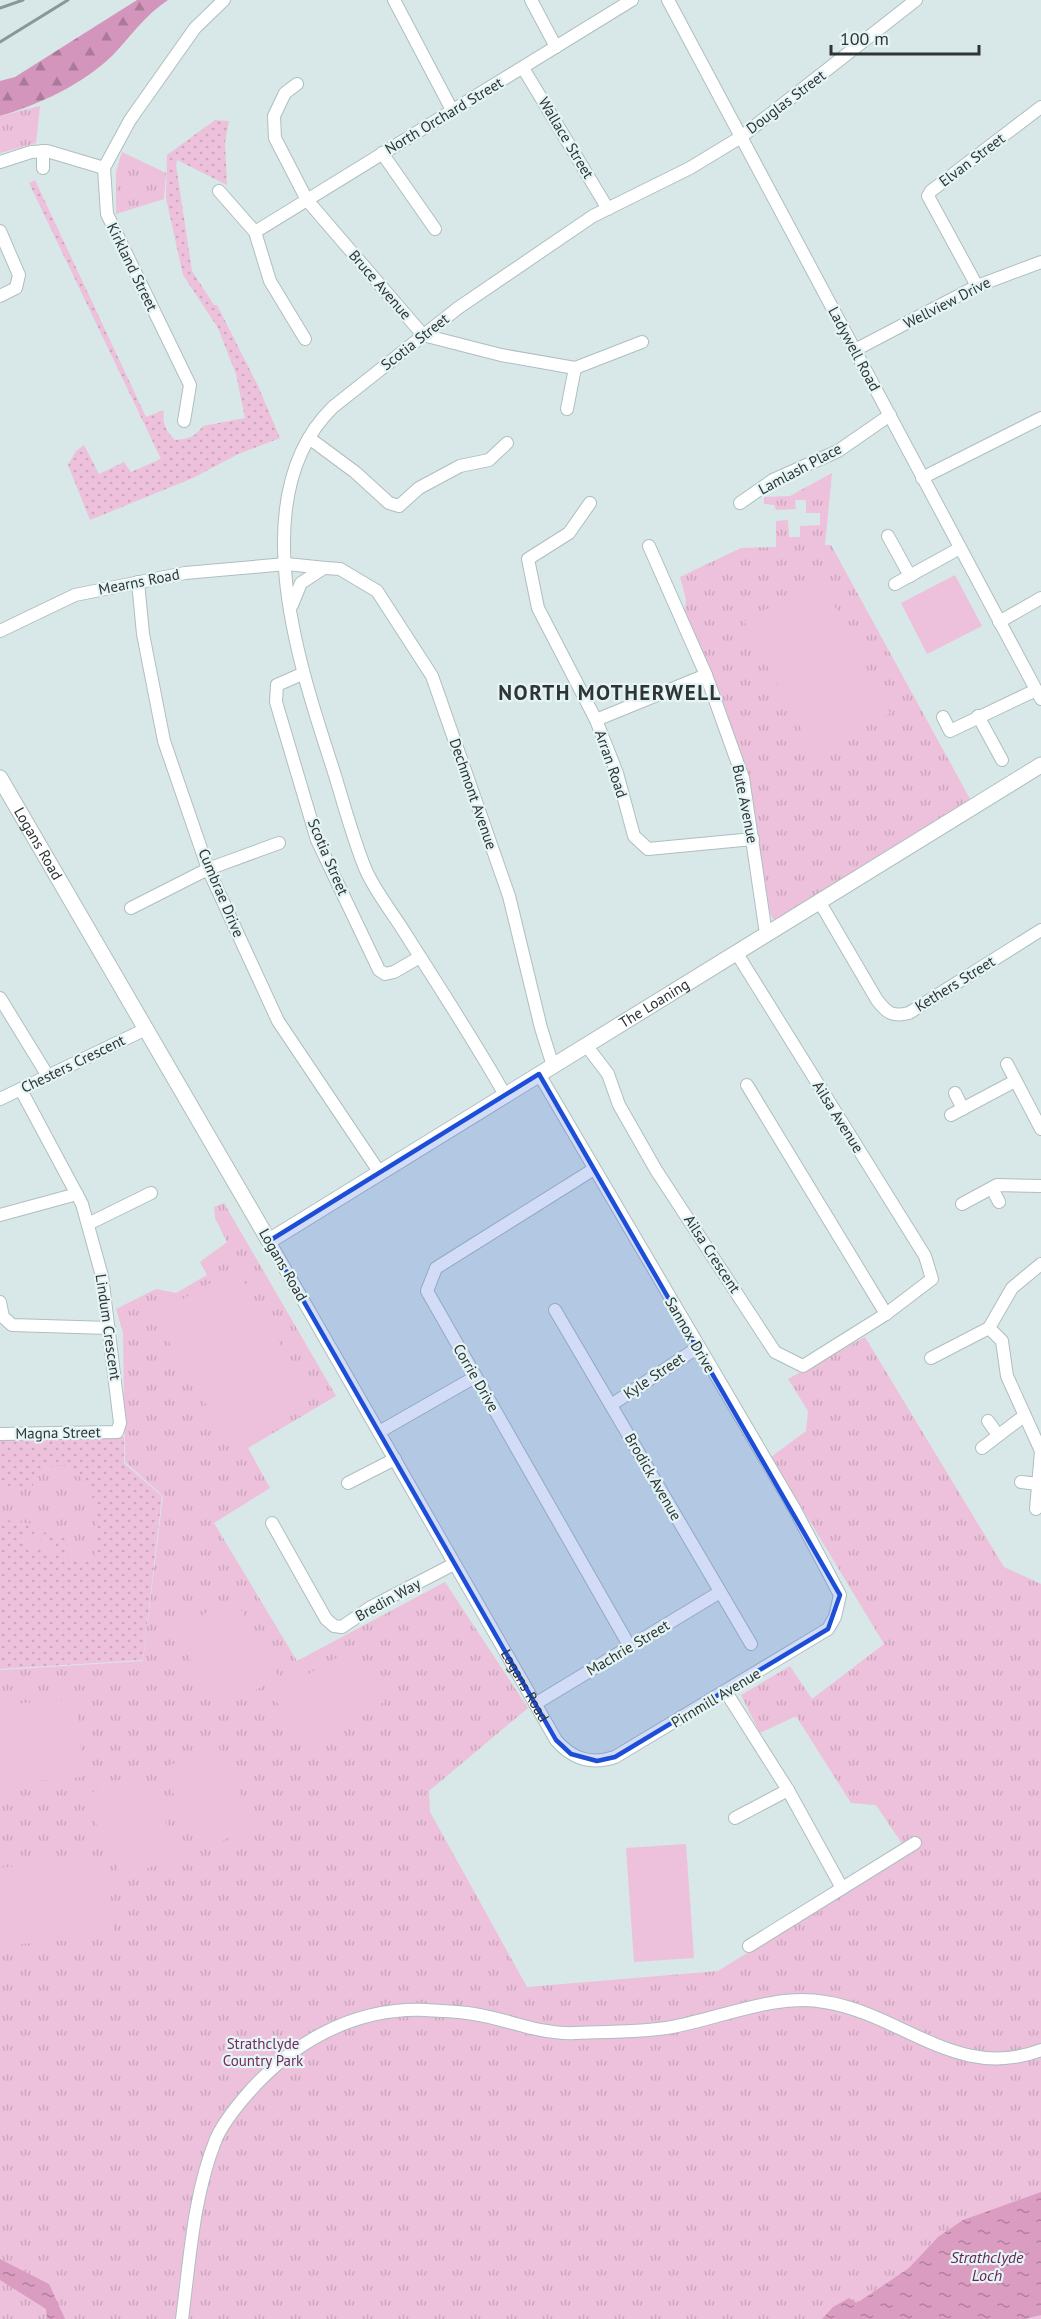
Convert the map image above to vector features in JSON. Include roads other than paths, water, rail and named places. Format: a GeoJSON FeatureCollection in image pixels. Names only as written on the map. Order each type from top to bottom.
{"type":"FeatureCollection","features":[{"type":"Feature","properties":{"kind":"street"},"geometry":{"type":"LineString","coordinates":[[0,162],[43,151],[104,168],[130,120],[195,28],[224,0]]}},
{"type":"Feature","properties":{"kind":"street"},"geometry":{"type":"LineString","coordinates":[[394,0],[452,110]]}},
{"type":"Feature","properties":{"kind":"street"},"geometry":{"type":"LineString","coordinates":[[531,0],[556,47]]}},
{"type":"Feature","properties":{"kind":"street","name":"North Orchard Street"},"geometry":{"type":"LineString","coordinates":[[255,232],[632,0]]}},
{"type":"Feature","properties":{"kind":"street","name":"Ladywell Road"},"geometry":{"type":"LineString","coordinates":[[668,0],[1039,694]]}},
{"type":"Feature","properties":{"kind":"street","name":"Douglas Street"},"geometry":{"type":"LineString","coordinates":[[741,137],[916,0]]}},
{"type":"Feature","properties":{"kind":"street","name":"Wallace Street"},"geometry":{"type":"LineString","coordinates":[[523,68],[608,209]]}},
{"type":"Feature","properties":{"kind":"street","name":"Bruce Avenue"},"geometry":{"type":"LineString","coordinates":[[297,84],[285,93],[274,116],[275,138],[307,200],[423,335]]}},
{"type":"Feature","properties":{"kind":"street","name":"Elvan Street"},"geometry":{"type":"LineString","coordinates":[[977,286],[928,196],[931,191],[1041,107]]}},
{"type":"Feature","properties":{"kind":"street","name":"Scotia Street"},"geometry":{"type":"LineString","coordinates":[[505,1095],[366,869],[302,674],[290,609],[286,564],[286,503],[295,466],[320,419],[467,301],[593,216],[690,168],[741,137]]}},
{"type":"Feature","properties":{"kind":"street"},"geometry":{"type":"LineString","coordinates":[[43,151],[43,168]]}},
{"type":"Feature","properties":{"kind":"street"},"geometry":{"type":"LineString","coordinates":[[382,153],[435,229]]}},
{"type":"Feature","properties":{"kind":"street","name":"Kirkland Street"},"geometry":{"type":"LineString","coordinates":[[104,168],[107,214],[190,385],[184,421]]}},
{"type":"Feature","properties":{"kind":"street"},"geometry":{"type":"LineString","coordinates":[[219,191],[255,232],[270,281],[305,339]]}},
{"type":"Feature","properties":{"kind":"street"},"geometry":{"type":"LineString","coordinates":[[0,231],[19,275],[16,288],[0,296]]}},
{"type":"Feature","properties":{"kind":"street","name":"Wellview Drive"},"geometry":{"type":"LineString","coordinates":[[855,350],[977,286],[1041,262]]}},
{"type":"Feature","properties":{"kind":"street"},"geometry":{"type":"LineString","coordinates":[[423,335],[501,355],[575,368],[642,342]]}},
{"type":"Feature","properties":{"kind":"street"},"geometry":{"type":"LineString","coordinates":[[567,410],[575,368]]}},
{"type":"Feature","properties":{"kind":"street","name":"Lamlash Place"},"geometry":{"type":"LineString","coordinates":[[740,503],[773,480],[838,451],[890,415]]}},
{"type":"Feature","properties":{"kind":"street"},"geometry":{"type":"LineString","coordinates":[[922,478],[1041,418]]}},
{"type":"Feature","properties":{"kind":"street"},"geometry":{"type":"LineString","coordinates":[[309,438],[356,472],[389,503],[399,506],[419,488],[460,466],[489,460],[507,443]]}},
{"type":"Feature","properties":{"kind":"street","name":"Arran Road"},"geometry":{"type":"LineString","coordinates":[[590,503],[569,533],[528,559],[538,608],[596,720],[617,773],[634,836],[648,849],[753,839]]}},
{"type":"Feature","properties":{"kind":"street"},"geometry":{"type":"LineString","coordinates":[[888,536],[910,576]]}},
{"type":"Feature","properties":{"kind":"street","name":"Bute Avenue"},"geometry":{"type":"LineString","coordinates":[[649,546],[706,675],[743,778],[766,934]]}},
{"type":"Feature","properties":{"kind":"street"},"geometry":{"type":"LineString","coordinates":[[895,584],[960,548]]}},
{"type":"Feature","properties":{"kind":"street","name":"Dechmont Avenue"},"geometry":{"type":"LineString","coordinates":[[286,564],[340,570],[377,591],[432,676],[509,896],[541,1028],[553,1066]]}},
{"type":"Feature","properties":{"kind":"street","name":"Mearns Road"},"geometry":{"type":"LineString","coordinates":[[0,631],[75,595],[185,573],[286,564]]}},
{"type":"Feature","properties":{"kind":"street"},"geometry":{"type":"LineString","coordinates":[[290,609],[301,583],[326,568]]}},
{"type":"Feature","properties":{"kind":"street","name":"Cumbrae Drive"},"geometry":{"type":"LineString","coordinates":[[138,582],[143,634],[162,735],[208,869],[278,1021],[380,1173]]}},
{"type":"Feature","properties":{"kind":"street"},"geometry":{"type":"LineString","coordinates":[[999,622],[1041,598]]}},
{"type":"Feature","properties":{"kind":"street","name":"Scotia Street"},"geometry":{"type":"LineString","coordinates":[[302,674],[278,686],[276,702],[317,840],[379,970],[385,974],[394,972],[420,957]]}},
{"type":"Feature","properties":{"kind":"street"},"geometry":{"type":"LineString","coordinates":[[596,720],[706,675]]}},
{"type":"Feature","properties":{"kind":"street"},"geometry":{"type":"LineString","coordinates":[[943,717],[950,731],[978,716],[1039,694]]}},
{"type":"Feature","properties":{"kind":"street"},"geometry":{"type":"LineString","coordinates":[[978,716],[1002,760]]}},
{"type":"Feature","properties":{"kind":"street","name":"The Loaning"},"geometry":{"type":"LineString","coordinates":[[269,1241],[1041,765]]}},
{"type":"Feature","properties":{"kind":"street","name":"Logans Road"},"geometry":{"type":"LineString","coordinates":[[0,778],[535,1704],[556,1740],[567,1751]]}},
{"type":"Feature","properties":{"kind":"street"},"geometry":{"type":"LineString","coordinates":[[131,908],[208,869],[279,843]]}},
{"type":"Feature","properties":{"kind":"street","name":"Kethers Street"},"geometry":{"type":"LineString","coordinates":[[819,901],[876,1000],[886,1012],[897,1016],[909,1013],[1041,930]]}},
{"type":"Feature","properties":{"kind":"street","name":"Ailsa Avenue"},"geometry":{"type":"LineString","coordinates":[[736,952],[925,1256],[932,1279],[928,1284]]}},
{"type":"Feature","properties":{"kind":"street"},"geometry":{"type":"LineString","coordinates":[[0,998],[48,1076]]}},
{"type":"Feature","properties":{"kind":"street","name":"Chesters Crescent"},"geometry":{"type":"LineString","coordinates":[[0,1100],[146,1029]]}},
{"type":"Feature","properties":{"kind":"street","name":"Ailsa Crescent"},"geometry":{"type":"LineString","coordinates":[[586,1045],[608,1074],[619,1105],[656,1170],[775,1352],[803,1366],[886,1314],[928,1284]]}},
{"type":"Feature","properties":{"kind":"street"},"geometry":{"type":"LineString","coordinates":[[1007,1064],[1041,1129]]}},
{"type":"Feature","properties":{"kind":"street","name":"Sannox Drive"},"geometry":{"type":"LineString","coordinates":[[539,1074],[697,1348],[794,1508],[840,1595]]}},
{"type":"Feature","properties":{"kind":"street"},"geometry":{"type":"LineString","coordinates":[[955,1093],[957,1112],[1015,1081]]}},
{"type":"Feature","properties":{"kind":"street"},"geometry":{"type":"LineString","coordinates":[[747,1084],[886,1314]]}},
{"type":"Feature","properties":{"kind":"street","name":"Lindum Crescent"},"geometry":{"type":"LineString","coordinates":[[21,1089],[77,1194],[102,1276],[120,1423],[117,1432]]}},
{"type":"Feature","properties":{"kind":"street","name":"Corrie Drive"},"geometry":{"type":"LineString","coordinates":[[594,1169],[436,1268],[427,1291],[630,1647]]}},
{"type":"Feature","properties":{"kind":"street"},"geometry":{"type":"LineString","coordinates":[[962,1204],[997,1185],[1041,1186]]}},
{"type":"Feature","properties":{"kind":"street"},"geometry":{"type":"LineString","coordinates":[[992,1188],[999,1202]]}},
{"type":"Feature","properties":{"kind":"street"},"geometry":{"type":"LineString","coordinates":[[87,1224],[151,1193]]}},
{"type":"Feature","properties":{"kind":"street"},"geometry":{"type":"LineString","coordinates":[[0,1215],[77,1194]]}},
{"type":"Feature","properties":{"kind":"street"},"geometry":{"type":"LineString","coordinates":[[931,1358],[989,1328],[1012,1288],[1041,1264]]}},
{"type":"Feature","properties":{"kind":"street"},"geometry":{"type":"LineString","coordinates":[[0,1302],[3,1317],[12,1325],[110,1328]]}},
{"type":"Feature","properties":{"kind":"street","name":"Brodick Avenue"},"geometry":{"type":"LineString","coordinates":[[555,1310],[751,1644]]}},
{"type":"Feature","properties":{"kind":"street"},"geometry":{"type":"LineString","coordinates":[[989,1328],[1002,1341],[1007,1376],[1041,1452],[1036,1509]]}},
{"type":"Feature","properties":{"kind":"street","name":"Kyle Street"},"geometry":{"type":"LineString","coordinates":[[611,1405],[697,1348]]}},
{"type":"Feature","properties":{"kind":"street"},"geometry":{"type":"LineString","coordinates":[[379,1432],[475,1377]]}},
{"type":"Feature","properties":{"kind":"street"},"geometry":{"type":"LineString","coordinates":[[982,1448],[1024,1416]]}},
{"type":"Feature","properties":{"kind":"street"},"geometry":{"type":"LineString","coordinates":[[988,1421],[998,1435]]}},
{"type":"Feature","properties":{"kind":"street","name":"Magna Street"},"geometry":{"type":"LineString","coordinates":[[0,1434],[117,1432]]}},
{"type":"Feature","properties":{"kind":"street"},"geometry":{"type":"LineString","coordinates":[[348,1483],[394,1459]]}},
{"type":"Feature","properties":{"kind":"street"},"geometry":{"type":"LineString","coordinates":[[1021,1482],[1039,1484]]}},
{"type":"Feature","properties":{"kind":"street","name":"Bredin Way"},"geometry":{"type":"LineString","coordinates":[[272,1523],[326,1619],[334,1626],[342,1627],[371,1607],[454,1564]]}},
{"type":"Feature","properties":{"kind":"street","name":"Machrie Street"},"geometry":{"type":"LineString","coordinates":[[535,1704],[720,1592]]}},
{"type":"Feature","properties":{"kind":"street","name":"Pirnmill Avenue"},"geometry":{"type":"LineString","coordinates":[[567,1751],[586,1760],[597,1761],[615,1757],[828,1629],[836,1617],[840,1595]]}},
{"type":"Feature","properties":{"kind":"street"},"geometry":{"type":"LineString","coordinates":[[726,1692],[788,1790],[842,1888]]}},
{"type":"Feature","properties":{"kind":"street"},"geometry":{"type":"LineString","coordinates":[[735,1818],[788,1790]]}},
{"type":"Feature","properties":{"kind":"street"},"geometry":{"type":"LineString","coordinates":[[756,1946],[842,1888],[915,1843]]}},
{"type":"Feature","properties":{"kind":"street"},"geometry":{"type":"LineString","coordinates":[[182,2319],[198,2199],[217,2137],[233,2111],[260,2078],[302,2043],[330,2027],[374,2015],[422,2010],[474,2014],[564,2034],[669,2028],[784,2001],[825,2002],[873,2016],[933,2046],[974,2057],[1001,2057],[1041,2050]]}},
{"type":"Feature","properties":{"kind":"water","name":"Strathclyde Loch"},"geometry":{"type":"Polygon","coordinates":[[[1041,2192],[1041,2315],[1025,2319],[822,2319],[833,2307],[849,2298],[857,2303],[909,2268],[938,2237],[963,2220],[1041,2192]]]}},
{"type":"Feature","properties":{"kind":"water"},"geometry":{"type":"Polygon","coordinates":[[[0,2259],[49,2284],[65,2319],[47,2319],[46,2309],[0,2280],[0,2259]]]}},
{"type":"Feature","properties":{"kind":"railway"},"geometry":{"type":"LineString","coordinates":[[0,8],[23,0]]}},
{"type":"Feature","properties":{"kind":"railway"},"geometry":{"type":"LineString","coordinates":[[0,42],[68,0]]}},
{"type":"Feature","properties":{"kind":"district","name":"NORTH MOTHERWELL"},"geometry":{"type":"Point","coordinates":[610,693]}},
{"type":"Feature","properties":{"kind":"park label","name":"Strathclyde Country Park"},"geometry":{"type":"Point","coordinates":[263,2052]}}]}
